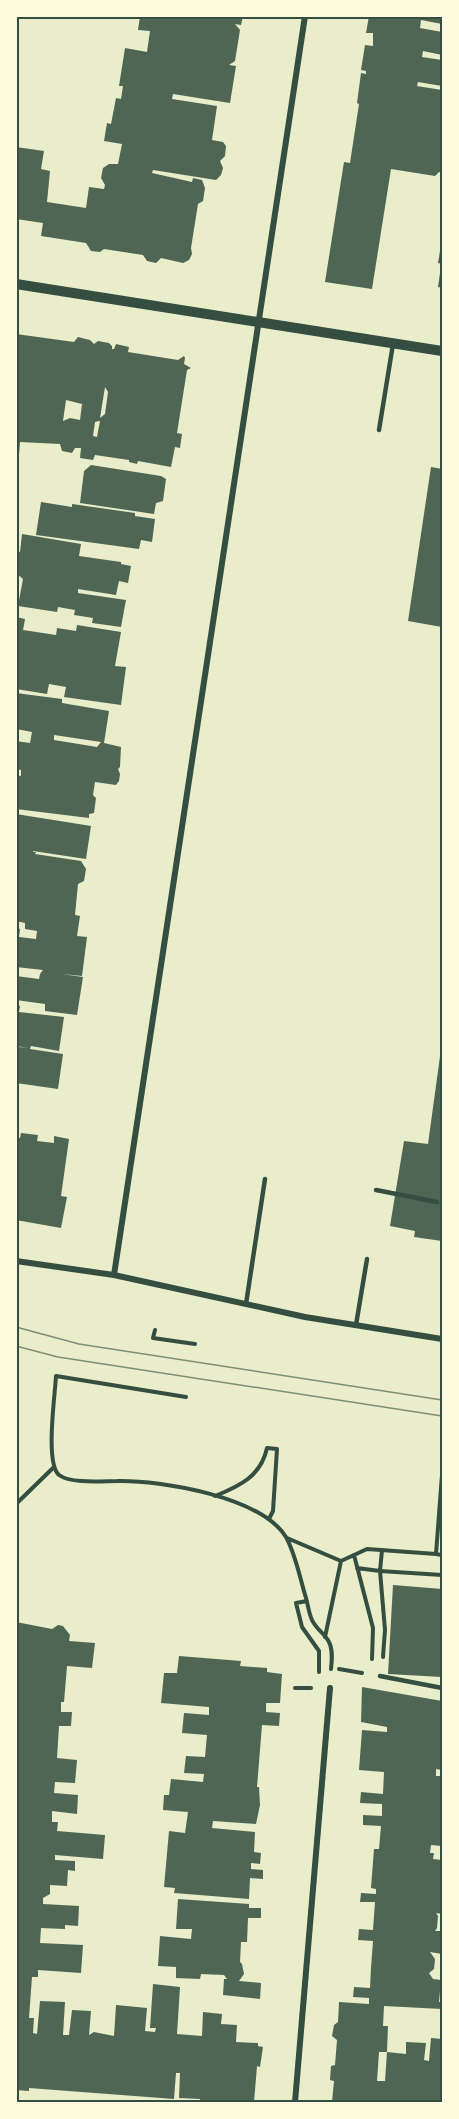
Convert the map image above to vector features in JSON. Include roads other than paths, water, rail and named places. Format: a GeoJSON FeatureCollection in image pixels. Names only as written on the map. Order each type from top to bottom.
{"type":"FeatureCollection","features":[{"type":"Feature","properties":{"kind":"street"},"geometry":{"type":"LineString","coordinates":[[114,1275],[305,16]]}},
{"type":"Feature","properties":{"kind":"street"},"geometry":{"type":"LineString","coordinates":[[16,284],[442,351]]}},
{"type":"Feature","properties":{"kind":"street"},"geometry":{"type":"LineString","coordinates":[[16,1261],[114,1275],[246,1304],[442,1339]]}},
{"type":"Feature","properties":{"kind":"street"},"geometry":{"type":"LineString","coordinates":[[295,2103],[330,1688]]}},
{"type":"Feature","properties":{"kind":"lane"},"geometry":{"type":"LineString","coordinates":[[379,430],[393,344]]}},
{"type":"Feature","properties":{"kind":"lane"},"geometry":{"type":"LineString","coordinates":[[246,1304],[265,1179]]}},
{"type":"Feature","properties":{"kind":"lane"},"geometry":{"type":"LineString","coordinates":[[376,1190],[437,1202]]}},
{"type":"Feature","properties":{"kind":"lane"},"geometry":{"type":"LineString","coordinates":[[356,1325],[367,1259]]}},
{"type":"Feature","properties":{"kind":"lane"},"geometry":{"type":"LineString","coordinates":[[380,1676],[442,1688]]}},
{"type":"Feature","properties":{"kind":"tram line"},"geometry":{"type":"LineString","coordinates":[[16,1327],[79,1344],[442,1400]]}},
{"type":"Feature","properties":{"kind":"tram line"},"geometry":{"type":"LineString","coordinates":[[16,1346],[58,1357],[442,1416]]}}]}
